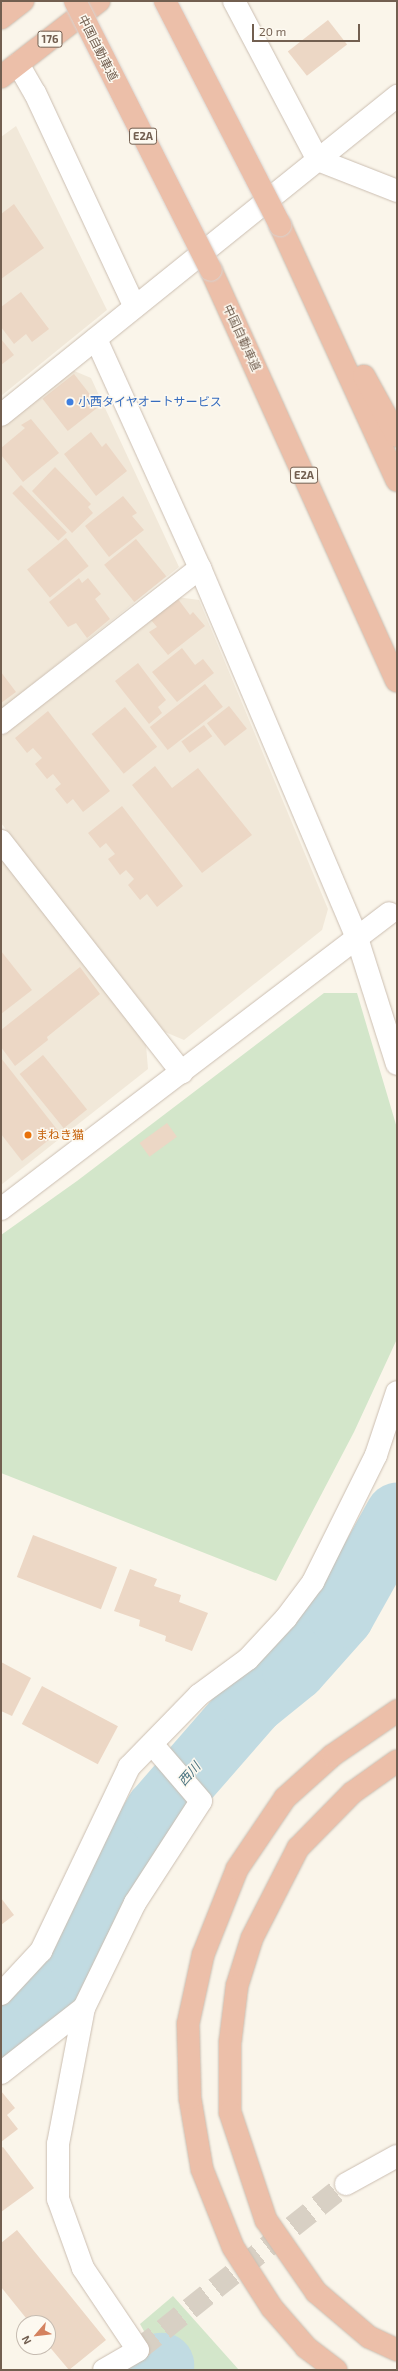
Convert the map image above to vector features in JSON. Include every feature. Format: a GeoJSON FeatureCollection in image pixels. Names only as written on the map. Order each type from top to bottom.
{"type":"FeatureCollection","features":[{"type":"Feature","properties":{"kind":"highway"},"geometry":{"type":"LineString","coordinates":[[1,18],[23,1]]}},
{"type":"Feature","properties":{"kind":"highway","name":"中国自動車道"},"geometry":{"type":"LineString","coordinates":[[75,1],[211,270],[397,681]]}},
{"type":"Feature","properties":{"kind":"highway","name":"176"},"geometry":{"type":"LineString","coordinates":[[1,77],[99,1]]}},
{"type":"Feature","properties":{"kind":"highway"},"geometry":{"type":"LineString","coordinates":[[165,1],[280,225],[397,436]]}},
{"type":"Feature","properties":{"kind":"highway"},"geometry":{"type":"LineString","coordinates":[[280,225],[397,480]]}},
{"type":"Feature","properties":{"kind":"highway"},"geometry":{"type":"LineString","coordinates":[[336,2370],[306,2347],[272,2308],[233,2247],[202,2169],[190,2098],[188,2024],[203,1955],[237,1869],[285,1798],[333,1755],[397,1711]]}},
{"type":"Feature","properties":{"kind":"highway"},"geometry":{"type":"LineString","coordinates":[[397,1761],[352,1793],[298,1848],[252,1938],[237,1986],[230,2043],[230,2112],[266,2220],[316,2292],[369,2337],[397,2350]]}},
{"type":"Feature","properties":{"kind":"street"},"geometry":{"type":"LineString","coordinates":[[234,1],[318,160],[397,191]]}},
{"type":"Feature","properties":{"kind":"street"},"geometry":{"type":"LineString","coordinates":[[18,64],[35,92],[135,308]]}},
{"type":"Feature","properties":{"kind":"street"},"geometry":{"type":"LineString","coordinates":[[1,415],[397,96]]}},
{"type":"Feature","properties":{"kind":"street"},"geometry":{"type":"LineString","coordinates":[[96,339],[200,568],[357,938],[397,1064]]}},
{"type":"Feature","properties":{"kind":"street"},"geometry":{"type":"LineString","coordinates":[[1,723],[200,568]]}},
{"type":"Feature","properties":{"kind":"street"},"geometry":{"type":"LineString","coordinates":[[1,841],[182,1073]]}},
{"type":"Feature","properties":{"kind":"street"},"geometry":{"type":"LineString","coordinates":[[1,1209],[182,1073],[389,913]]}},
{"type":"Feature","properties":{"kind":"street"},"geometry":{"type":"LineString","coordinates":[[1,1994],[41,1951],[129,1767],[157,1750],[200,1695],[248,1659],[286,1618],[313,1582],[376,1455],[397,1392]]}},
{"type":"Feature","properties":{"kind":"street"},"geometry":{"type":"LineString","coordinates":[[104,2370],[138,2350],[83,2268],[58,2199],[58,2144],[84,2008],[135,1903],[201,1801],[196,1793],[157,1750]]}},
{"type":"Feature","properties":{"kind":"street"},"geometry":{"type":"LineString","coordinates":[[1,2073],[84,2008]]}},
{"type":"Feature","properties":{"kind":"street"},"geometry":{"type":"LineString","coordinates":[[346,2184],[397,2156]]}},
{"type":"Feature","properties":{"kind":"shaded area"},"geometry":{"type":"Polygon","coordinates":[[[16,126],[107,310],[1,396],[1,137],[16,126]]]}},
{"type":"Feature","properties":{"kind":"shaded area"},"geometry":{"type":"Polygon","coordinates":[[[72,370],[91,378],[179,567],[1,709],[1,428],[72,370]]]}},
{"type":"Feature","properties":{"kind":"shaded area"},"geometry":{"type":"Polygon","coordinates":[[[177,597],[199,600],[328,909],[322,930],[184,1040],[165,1032],[1,823],[1,737],[177,597]]]}},
{"type":"Feature","properties":{"kind":"shaded area"},"geometry":{"type":"Polygon","coordinates":[[[1,857],[146,1045],[148,1069],[1,1185],[1,857]]]}},
{"type":"Feature","properties":{"kind":"green space"},"geometry":{"type":"Polygon","coordinates":[[[324,993],[357,993],[397,1128],[397,1339],[354,1432],[276,1581],[1,1473],[1,1235],[77,1181],[324,993]]]}},
{"type":"Feature","properties":{"kind":"green space"},"geometry":{"type":"Polygon","coordinates":[[[173,2296],[239,2370],[166,2370],[140,2324],[173,2296]]]}},
{"type":"Feature","properties":{"kind":"building"},"geometry":{"type":"Polygon","coordinates":[[[328,20],[347,44],[307,76],[288,51],[328,20]]]}},
{"type":"Feature","properties":{"kind":"building"},"geometry":{"type":"Polygon","coordinates":[[[14,204],[44,248],[1,279],[1,214],[14,204]]]}},
{"type":"Feature","properties":{"kind":"building"},"geometry":{"type":"Polygon","coordinates":[[[21,292],[49,329],[32,342],[26,334],[14,344],[1,327],[1,307],[21,292]]]}},
{"type":"Feature","properties":{"kind":"building"},"geometry":{"type":"Polygon","coordinates":[[[1,339],[14,355],[1,365],[1,339]]]}},
{"type":"Feature","properties":{"kind":"building"},"geometry":{"type":"Polygon","coordinates":[[[74,374],[99,406],[68,431],[42,399],[74,374]]]}},
{"type":"Feature","properties":{"kind":"building"},"geometry":{"type":"Polygon","coordinates":[[[31,419],[59,453],[23,482],[1,455],[1,448],[25,428],[21,425],[31,419]]]}},
{"type":"Feature","properties":{"kind":"building"},"geometry":{"type":"Polygon","coordinates":[[[91,432],[102,447],[106,443],[127,471],[96,496],[64,454],[91,432]]]}},
{"type":"Feature","properties":{"kind":"building"},"geometry":{"type":"Polygon","coordinates":[[[55,467],[91,504],[88,507],[93,513],[72,533],[32,491],[55,467]]]}},
{"type":"Feature","properties":{"kind":"building"},"geometry":{"type":"Polygon","coordinates":[[[21,485],[67,532],[58,541],[12,493],[21,485]]]}},
{"type":"Feature","properties":{"kind":"building"},"geometry":{"type":"Polygon","coordinates":[[[123,496],[137,513],[132,516],[144,530],[109,557],[85,526],[123,496]]]}},
{"type":"Feature","properties":{"kind":"building"},"geometry":{"type":"Polygon","coordinates":[[[66,538],[89,566],[50,597],[27,569],[66,538]]]}},
{"type":"Feature","properties":{"kind":"building"},"geometry":{"type":"Polygon","coordinates":[[[136,539],[166,576],[134,602],[104,565],[136,539]]]}},
{"type":"Feature","properties":{"kind":"building"},"geometry":{"type":"Polygon","coordinates":[[[79,578],[82,583],[88,578],[101,594],[95,599],[110,619],[87,638],[76,623],[68,627],[49,602],[79,578]]]}},
{"type":"Feature","properties":{"kind":"building"},"geometry":{"type":"Polygon","coordinates":[[[178,599],[190,615],[193,612],[205,626],[168,655],[149,632],[157,627],[151,620],[178,599]]]}},
{"type":"Feature","properties":{"kind":"building"},"geometry":{"type":"Polygon","coordinates":[[[182,648],[195,665],[203,659],[214,673],[177,702],[152,672],[182,648]]]}},
{"type":"Feature","properties":{"kind":"building"},"geometry":{"type":"Polygon","coordinates":[[[138,663],[166,700],[158,707],[162,713],[149,724],[115,681],[138,663]]]}},
{"type":"Feature","properties":{"kind":"building"},"geometry":{"type":"Polygon","coordinates":[[[1,672],[16,692],[1,703],[1,672]]]}},
{"type":"Feature","properties":{"kind":"building"},"geometry":{"type":"Polygon","coordinates":[[[205,684],[223,707],[168,750],[150,727],[205,684]]]}},
{"type":"Feature","properties":{"kind":"building"},"geometry":{"type":"Polygon","coordinates":[[[229,706],[247,729],[225,746],[207,723],[229,706]]]}},
{"type":"Feature","properties":{"kind":"building"},"geometry":{"type":"Polygon","coordinates":[[[125,707],[157,747],[124,774],[92,734],[125,707]]]}},
{"type":"Feature","properties":{"kind":"building"},"geometry":{"type":"Polygon","coordinates":[[[48,711],[110,791],[83,812],[73,799],[67,804],[55,789],[61,784],[53,774],[47,779],[35,764],[42,758],[33,748],[27,753],[15,738],[48,711]]]}},
{"type":"Feature","properties":{"kind":"building"},"geometry":{"type":"Polygon","coordinates":[[[204,725],[212,736],[190,753],[181,741],[204,725]]]}},
{"type":"Feature","properties":{"kind":"building"},"geometry":{"type":"Polygon","coordinates":[[[155,766],[172,788],[198,768],[252,835],[202,873],[132,785],[155,766]]]}},
{"type":"Feature","properties":{"kind":"building"},"geometry":{"type":"Polygon","coordinates":[[[122,806],[183,886],[157,907],[147,894],[140,900],[128,885],[134,879],[126,870],[120,875],[108,859],[115,854],[106,843],[100,848],[88,833],[122,806]]]}},
{"type":"Feature","properties":{"kind":"building"},"geometry":{"type":"Polygon","coordinates":[[[1,951],[32,990],[1,1014],[1,951]]]}},
{"type":"Feature","properties":{"kind":"building"},"geometry":{"type":"Polygon","coordinates":[[[80,967],[100,994],[47,1037],[48,1040],[15,1066],[1,1047],[1,1030],[80,967]]]}},
{"type":"Feature","properties":{"kind":"building"},"geometry":{"type":"Polygon","coordinates":[[[43,1055],[87,1109],[64,1128],[20,1074],[43,1055]]]}},
{"type":"Feature","properties":{"kind":"building"},"geometry":{"type":"Polygon","coordinates":[[[1,1058],[59,1132],[22,1161],[1,1134],[1,1058]]]}},
{"type":"Feature","properties":{"kind":"building"},"geometry":{"type":"Polygon","coordinates":[[[167,1123],[177,1137],[149,1157],[139,1143],[167,1123]]]}},
{"type":"Feature","properties":{"kind":"building"},"geometry":{"type":"Polygon","coordinates":[[[33,1535],[117,1567],[101,1609],[17,1577],[33,1535]]]}},
{"type":"Feature","properties":{"kind":"building"},"geometry":{"type":"Polygon","coordinates":[[[130,1569],[157,1579],[154,1586],[181,1595],[179,1602],[208,1613],[192,1651],[165,1641],[166,1636],[139,1626],[140,1620],[114,1611],[130,1569]]]}},
{"type":"Feature","properties":{"kind":"building"},"geometry":{"type":"Polygon","coordinates":[[[1,1662],[31,1678],[12,1716],[1,1711],[1,1662]]]}},
{"type":"Feature","properties":{"kind":"building"},"geometry":{"type":"Polygon","coordinates":[[[42,1686],[118,1726],[98,1764],[22,1724],[42,1686]]]}},
{"type":"Feature","properties":{"kind":"building"},"geometry":{"type":"Polygon","coordinates":[[[1,1898],[14,1915],[1,1925],[1,1898]]]}},
{"type":"Feature","properties":{"kind":"building"},"geometry":{"type":"Polygon","coordinates":[[[1,2091],[15,2108],[7,2115],[18,2129],[1,2142],[1,2091]]]}},
{"type":"Feature","properties":{"kind":"building"},"geometry":{"type":"Polygon","coordinates":[[[3,2147],[34,2188],[1,2212],[1,2148],[3,2147]]]}},
{"type":"Feature","properties":{"kind":"building"},"geometry":{"type":"Polygon","coordinates":[[[17,2230],[106,2340],[69,2370],[56,2355],[56,2315],[24,2315],[1,2287],[1,2243],[17,2230]]]}},
{"type":"Feature","properties":{"kind":"waterway","name":"西川"},"geometry":{"type":"LineString","coordinates":[[1,2045],[51,2003],[81,1959],[114,1882],[157,1811],[252,1702],[294,1668],[341,1615],[397,1515]]}},
{"type":"Feature","properties":{"kind":"waterway"},"geometry":{"type":"LineString","coordinates":[[154,2370],[161,2365]]}},
{"type":"Feature","properties":{"kind":"tunnel"},"geometry":{"type":"LineString","coordinates":[[138,2350],[346,2184]]}},
{"type":"Feature","properties":{"kind":"place","name":"小西タイヤオートサービス"},"geometry":{"type":"Point","coordinates":[70,402]}},
{"type":"Feature","properties":{"kind":"place","name":"まねき猫"},"geometry":{"type":"Point","coordinates":[28,1135]}}]}
